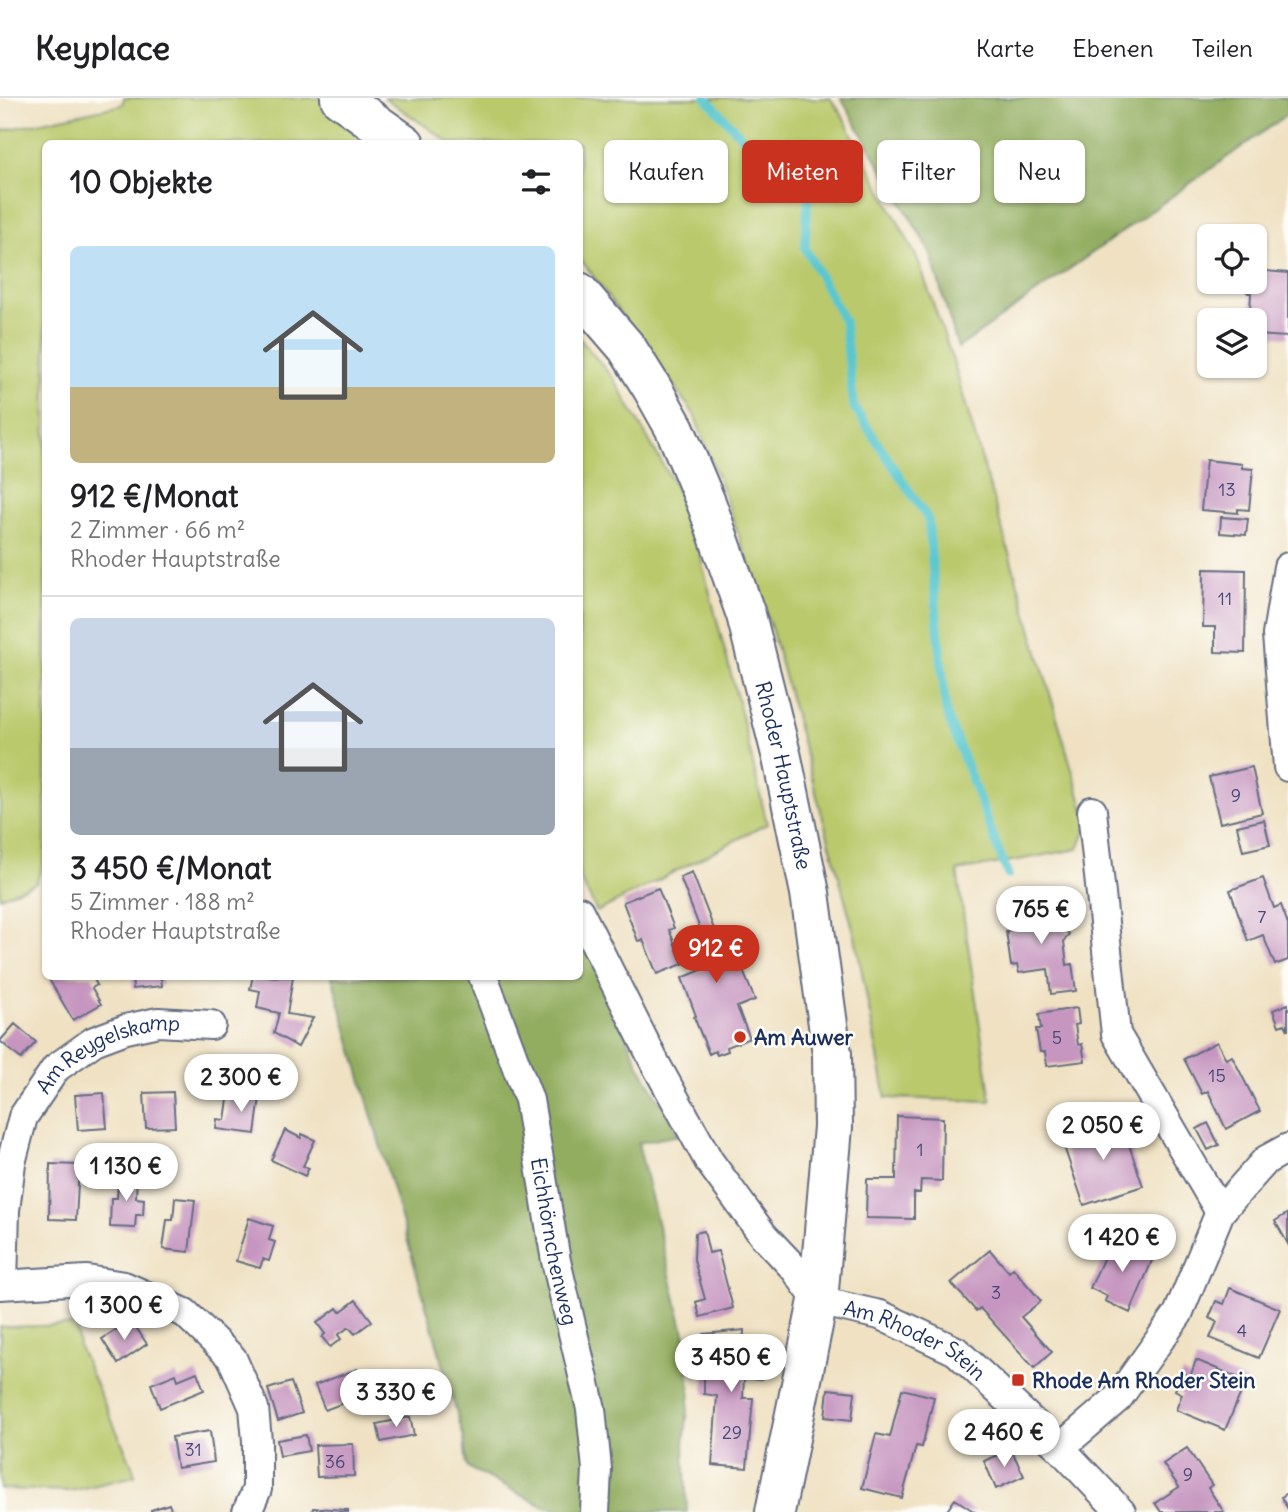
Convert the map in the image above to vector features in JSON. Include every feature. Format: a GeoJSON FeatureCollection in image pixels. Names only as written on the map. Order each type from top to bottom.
{"type":"FeatureCollection","features":[{"type":"Feature","properties":{"kind":"main road"},"geometry":{"type":"LineString","coordinates":[[340,98],[399,140]]}},
{"type":"Feature","properties":{"kind":"main road","name":"Rhoder Hauptstraße"},"geometry":{"type":"LineString","coordinates":[[583,297],[627,348],[652,388],[675,429],[707,505],[746,615],[782,758],[810,893],[832,1054],[833,1127],[818,1301],[775,1512]]}},
{"type":"Feature","properties":{"kind":"street"},"geometry":{"type":"LineString","coordinates":[[1288,567],[1277,635],[1288,767]]}},
{"type":"Feature","properties":{"kind":"street"},"geometry":{"type":"LineString","coordinates":[[1092,811],[1116,1034],[1220,1212]]}},
{"type":"Feature","properties":{"kind":"street"},"geometry":{"type":"LineString","coordinates":[[583,919],[655,1063],[709,1161],[763,1235],[818,1301]]}},
{"type":"Feature","properties":{"kind":"street","name":"Eichhörnchenweg"},"geometry":{"type":"LineString","coordinates":[[484,980],[529,1100],[556,1261],[592,1409],[597,1469],[595,1512]]}},
{"type":"Feature","properties":{"kind":"street","name":"Am Reygelskamp"},"geometry":{"type":"LineString","coordinates":[[211,1025],[158,1022],[126,1029],[94,1041],[56,1068],[23,1117],[11,1163],[5,1210],[1,1284],[87,1280],[124,1286],[185,1313],[232,1357],[254,1408],[257,1489],[247,1512]]}},
{"type":"Feature","properties":{"kind":"street"},"geometry":{"type":"LineString","coordinates":[[1060,1448],[1118,1398],[1178,1314],[1220,1212],[1266,1160],[1288,1148]]}},
{"type":"Feature","properties":{"kind":"street","name":"Am Rhoder Stein"},"geometry":{"type":"LineString","coordinates":[[818,1301],[880,1315],[956,1351],[1060,1448],[1121,1512]]}},
{"type":"Feature","properties":{"kind":"green space"},"geometry":{"type":"Polygon","coordinates":[[[124,98],[329,98],[375,140],[42,140],[42,866],[36,883],[0,897],[0,131],[122,105],[124,98]]]}},
{"type":"Feature","properties":{"kind":"green space"},"geometry":{"type":"Polygon","coordinates":[[[385,98],[830,98],[855,140],[742,140],[742,203],[863,203],[863,155],[877,182],[877,203],[888,203],[918,260],[953,361],[1088,824],[1078,849],[957,871],[991,1101],[886,1098],[855,936],[772,631],[725,496],[694,414],[583,263],[583,140],[446,140],[385,98]]]}},
{"type":"Feature","properties":{"kind":"green space"},"geometry":{"type":"Polygon","coordinates":[[[841,98],[1288,98],[1288,114],[958,348],[930,252],[902,203],[980,203],[980,140],[877,140],[877,160],[841,98]]]}},
{"type":"Feature","properties":{"kind":"green space"},"geometry":{"type":"Polygon","coordinates":[[[583,343],[614,379],[688,509],[767,824],[597,912],[583,884],[583,343]]]}},
{"type":"Feature","properties":{"kind":"green space"},"geometry":{"type":"Polygon","coordinates":[[[583,940],[639,1065],[679,1135],[638,1143],[685,1337],[690,1392],[684,1445],[687,1512],[567,1512],[545,1507],[467,1467],[464,1438],[333,980],[583,980],[583,940]]]}},
{"type":"Feature","properties":{"kind":"green space"},"geometry":{"type":"Polygon","coordinates":[[[76,1325],[79,1347],[135,1476],[71,1491],[0,1489],[0,1327],[76,1325]]]}},
{"type":"Feature","properties":{"kind":"building"},"geometry":{"type":"Polygon","coordinates":[[[1267,271],[1288,273],[1288,337],[1267,336],[1267,308],[1250,308],[1251,294],[1267,294],[1267,271]]]}},
{"type":"Feature","properties":{"kind":"building"},"geometry":{"type":"Polygon","coordinates":[[[1206,460],[1242,464],[1242,468],[1253,469],[1249,510],[1238,509],[1238,513],[1201,510],[1206,460]]]}},
{"type":"Feature","properties":{"kind":"building"},"geometry":{"type":"Polygon","coordinates":[[[1221,517],[1248,519],[1246,535],[1220,533],[1221,517]]]}},
{"type":"Feature","properties":{"kind":"building"},"geometry":{"type":"Polygon","coordinates":[[[1204,569],[1246,570],[1245,653],[1215,652],[1215,627],[1203,627],[1204,569]]]}},
{"type":"Feature","properties":{"kind":"building"},"geometry":{"type":"Polygon","coordinates":[[[1252,767],[1262,813],[1220,823],[1209,777],[1252,767]]]}},
{"type":"Feature","properties":{"kind":"building"},"geometry":{"type":"Polygon","coordinates":[[[1264,820],[1270,845],[1243,851],[1237,826],[1264,820]]]}},
{"type":"Feature","properties":{"kind":"building"},"geometry":{"type":"Polygon","coordinates":[[[692,872],[724,955],[735,951],[755,1000],[737,1007],[750,1038],[727,1047],[728,1051],[717,1055],[715,1051],[709,1054],[682,978],[714,965],[680,877],[692,872]]]}},
{"type":"Feature","properties":{"kind":"building"},"geometry":{"type":"Polygon","coordinates":[[[1263,878],[1274,908],[1281,905],[1288,924],[1288,960],[1275,965],[1263,935],[1248,941],[1230,890],[1263,878]]]}},
{"type":"Feature","properties":{"kind":"building"},"geometry":{"type":"Polygon","coordinates":[[[658,888],[674,928],[669,930],[683,964],[657,974],[643,940],[638,941],[623,902],[658,888]]]}},
{"type":"Feature","properties":{"kind":"building"},"geometry":{"type":"Polygon","coordinates":[[[1058,905],[1062,929],[1069,934],[1064,941],[1067,965],[1072,964],[1076,991],[1051,994],[1048,969],[1019,973],[1017,965],[1011,966],[1006,931],[1012,930],[1010,911],[1058,905]]]}},
{"type":"Feature","properties":{"kind":"building"},"geometry":{"type":"Polygon","coordinates":[[[94,980],[97,985],[92,988],[101,1004],[73,1020],[50,981],[94,980]]]}},
{"type":"Feature","properties":{"kind":"building"},"geometry":{"type":"Polygon","coordinates":[[[132,980],[161,980],[162,986],[133,989],[132,980]]]}},
{"type":"Feature","properties":{"kind":"building"},"geometry":{"type":"Polygon","coordinates":[[[252,980],[293,980],[287,1014],[313,1018],[298,1047],[274,1033],[279,1013],[257,1008],[260,991],[250,989],[252,980]]]}},
{"type":"Feature","properties":{"kind":"building"},"geometry":{"type":"Polygon","coordinates":[[[1288,1004],[1288,1030],[1285,1024],[1279,1026],[1273,1010],[1288,1004]]]}},
{"type":"Feature","properties":{"kind":"building"},"geometry":{"type":"Polygon","coordinates":[[[1077,1008],[1079,1024],[1075,1025],[1078,1045],[1082,1044],[1085,1061],[1047,1066],[1045,1052],[1040,1052],[1036,1029],[1041,1029],[1039,1014],[1077,1008]]]}},
{"type":"Feature","properties":{"kind":"building"},"geometry":{"type":"Polygon","coordinates":[[[15,1024],[36,1042],[21,1059],[0,1041],[15,1024]]]}},
{"type":"Feature","properties":{"kind":"building"},"geometry":{"type":"Polygon","coordinates":[[[1217,1042],[1226,1059],[1232,1056],[1260,1111],[1226,1129],[1208,1091],[1202,1094],[1184,1059],[1217,1042]]]}},
{"type":"Feature","properties":{"kind":"building"},"geometry":{"type":"Polygon","coordinates":[[[173,1092],[175,1127],[146,1128],[144,1093],[173,1092]]]}},
{"type":"Feature","properties":{"kind":"building"},"geometry":{"type":"Polygon","coordinates":[[[104,1093],[107,1128],[78,1130],[75,1095],[104,1093]]]}},
{"type":"Feature","properties":{"kind":"building"},"geometry":{"type":"Polygon","coordinates":[[[229,1093],[260,1097],[255,1134],[216,1129],[217,1119],[225,1120],[229,1093]]]}},
{"type":"Feature","properties":{"kind":"building"},"geometry":{"type":"Polygon","coordinates":[[[897,1116],[943,1118],[942,1181],[921,1180],[920,1193],[914,1193],[914,1219],[866,1218],[867,1179],[896,1179],[897,1116]]]}},
{"type":"Feature","properties":{"kind":"building"},"geometry":{"type":"Polygon","coordinates":[[[1127,1120],[1135,1143],[1129,1145],[1143,1186],[1084,1205],[1062,1141],[1127,1120]]]}},
{"type":"Feature","properties":{"kind":"building"},"geometry":{"type":"Polygon","coordinates":[[[1208,1123],[1219,1145],[1208,1150],[1197,1129],[1208,1123]]]}},
{"type":"Feature","properties":{"kind":"building"},"geometry":{"type":"Polygon","coordinates":[[[285,1130],[301,1138],[302,1134],[315,1140],[303,1166],[309,1168],[305,1176],[271,1160],[285,1130]]]}},
{"type":"Feature","properties":{"kind":"building"},"geometry":{"type":"Polygon","coordinates":[[[50,1164],[79,1165],[76,1220],[49,1219],[50,1164]]]}},
{"type":"Feature","properties":{"kind":"building"},"geometry":{"type":"Polygon","coordinates":[[[119,1171],[124,1171],[124,1176],[137,1176],[136,1198],[144,1199],[143,1215],[136,1215],[135,1228],[110,1227],[111,1198],[117,1198],[119,1171]]]}},
{"type":"Feature","properties":{"kind":"building"},"geometry":{"type":"Polygon","coordinates":[[[175,1198],[195,1200],[189,1252],[163,1249],[167,1220],[173,1220],[175,1198]]]}},
{"type":"Feature","properties":{"kind":"building"},"geometry":{"type":"Polygon","coordinates":[[[1288,1213],[1288,1244],[1275,1221],[1288,1213]]]}},
{"type":"Feature","properties":{"kind":"building"},"geometry":{"type":"Polygon","coordinates":[[[249,1218],[273,1226],[269,1240],[275,1242],[269,1261],[263,1259],[260,1268],[236,1261],[249,1218]]]}},
{"type":"Feature","properties":{"kind":"building"},"geometry":{"type":"Polygon","coordinates":[[[704,1231],[709,1253],[718,1251],[733,1308],[700,1317],[696,1302],[705,1299],[694,1260],[695,1233],[704,1231]]]}},
{"type":"Feature","properties":{"kind":"building"},"geometry":{"type":"Polygon","coordinates":[[[1113,1237],[1154,1256],[1130,1313],[1105,1301],[1107,1296],[1090,1288],[1113,1237]]]}},
{"type":"Feature","properties":{"kind":"building"},"geometry":{"type":"Polygon","coordinates":[[[990,1250],[1009,1272],[1013,1268],[1041,1301],[1021,1317],[1052,1352],[1034,1368],[980,1308],[976,1311],[951,1283],[990,1250]]]}},
{"type":"Feature","properties":{"kind":"building"},"geometry":{"type":"Polygon","coordinates":[[[1230,1288],[1280,1309],[1259,1358],[1210,1338],[1217,1322],[1209,1318],[1216,1301],[1224,1304],[1230,1288]]]}},
{"type":"Feature","properties":{"kind":"building"},"geometry":{"type":"Polygon","coordinates":[[[356,1300],[372,1321],[355,1334],[349,1327],[338,1335],[341,1339],[330,1347],[322,1337],[325,1334],[317,1323],[337,1308],[340,1312],[356,1300]]]}},
{"type":"Feature","properties":{"kind":"building"},"geometry":{"type":"Polygon","coordinates":[[[131,1320],[147,1344],[118,1364],[102,1339],[131,1320]]]}},
{"type":"Feature","properties":{"kind":"building"},"geometry":{"type":"Polygon","coordinates":[[[744,1330],[743,1350],[764,1353],[762,1379],[744,1378],[743,1398],[753,1398],[747,1468],[712,1465],[717,1396],[704,1394],[704,1334],[744,1330]]]}},
{"type":"Feature","properties":{"kind":"building"},"geometry":{"type":"Polygon","coordinates":[[[1196,1360],[1246,1381],[1225,1430],[1176,1410],[1182,1394],[1175,1390],[1182,1373],[1190,1377],[1196,1360]]]}},
{"type":"Feature","properties":{"kind":"building"},"geometry":{"type":"Polygon","coordinates":[[[357,1369],[367,1394],[325,1410],[315,1385],[357,1369]]]}},
{"type":"Feature","properties":{"kind":"building"},"geometry":{"type":"Polygon","coordinates":[[[197,1372],[204,1390],[160,1408],[151,1384],[176,1374],[178,1380],[197,1372]]]}},
{"type":"Feature","properties":{"kind":"building"},"geometry":{"type":"Polygon","coordinates":[[[291,1382],[302,1413],[278,1421],[268,1389],[291,1382]]]}},
{"type":"Feature","properties":{"kind":"building"},"geometry":{"type":"Polygon","coordinates":[[[828,1389],[855,1392],[852,1420],[825,1417],[828,1389]]]}},
{"type":"Feature","properties":{"kind":"building"},"geometry":{"type":"Polygon","coordinates":[[[902,1389],[934,1397],[922,1447],[916,1446],[902,1498],[862,1488],[876,1434],[890,1437],[902,1389]]]}},
{"type":"Feature","properties":{"kind":"building"},"geometry":{"type":"Polygon","coordinates":[[[430,1391],[434,1403],[401,1415],[397,1403],[430,1391]]]}},
{"type":"Feature","properties":{"kind":"building"},"geometry":{"type":"Polygon","coordinates":[[[410,1417],[414,1435],[381,1442],[377,1424],[410,1417]]]}},
{"type":"Feature","properties":{"kind":"building"},"geometry":{"type":"Polygon","coordinates":[[[210,1431],[214,1462],[177,1468],[172,1437],[210,1431]]]}},
{"type":"Feature","properties":{"kind":"building"},"geometry":{"type":"Polygon","coordinates":[[[306,1435],[309,1451],[280,1456],[277,1440],[306,1435]]]}},
{"type":"Feature","properties":{"kind":"building"},"geometry":{"type":"Polygon","coordinates":[[[353,1444],[354,1476],[317,1477],[315,1445],[353,1444]]]}},
{"type":"Feature","properties":{"kind":"building"},"geometry":{"type":"Polygon","coordinates":[[[1187,1448],[1212,1485],[1208,1488],[1224,1512],[1161,1512],[1155,1503],[1179,1487],[1163,1464],[1187,1448]]]}},
{"type":"Feature","properties":{"kind":"building"},"geometry":{"type":"Polygon","coordinates":[[[1011,1449],[1024,1476],[996,1489],[984,1461],[1011,1449]]]}},
{"type":"Feature","properties":{"kind":"building"},"geometry":{"type":"Polygon","coordinates":[[[1288,1493],[1288,1509],[1281,1497],[1288,1493]]]}},
{"type":"Feature","properties":{"kind":"building"},"geometry":{"type":"Polygon","coordinates":[[[955,1499],[975,1512],[946,1512],[955,1499]]]}},
{"type":"Feature","properties":{"kind":"building"},"geometry":{"type":"Polygon","coordinates":[[[169,1504],[172,1512],[151,1512],[151,1510],[169,1504]]]}},
{"type":"Feature","properties":{"kind":"building"},"geometry":{"type":"Polygon","coordinates":[[[313,1508],[348,1510],[348,1512],[312,1512],[313,1508]]]}},
{"type":"Feature","properties":{"kind":"waterway"},"geometry":{"type":"LineString","coordinates":[[706,98],[752,148],[810,167],[805,248],[844,321],[854,407],[928,519],[946,712],[1008,875]]}},
{"type":"Feature","properties":{"kind":"place","name":"Am Auwer"},"geometry":{"type":"Point","coordinates":[740,1037]}},
{"type":"Feature","properties":{"kind":"place","name":"Rhode Am Rhoder Stein"},"geometry":{"type":"Point","coordinates":[1018,1380]}}]}
